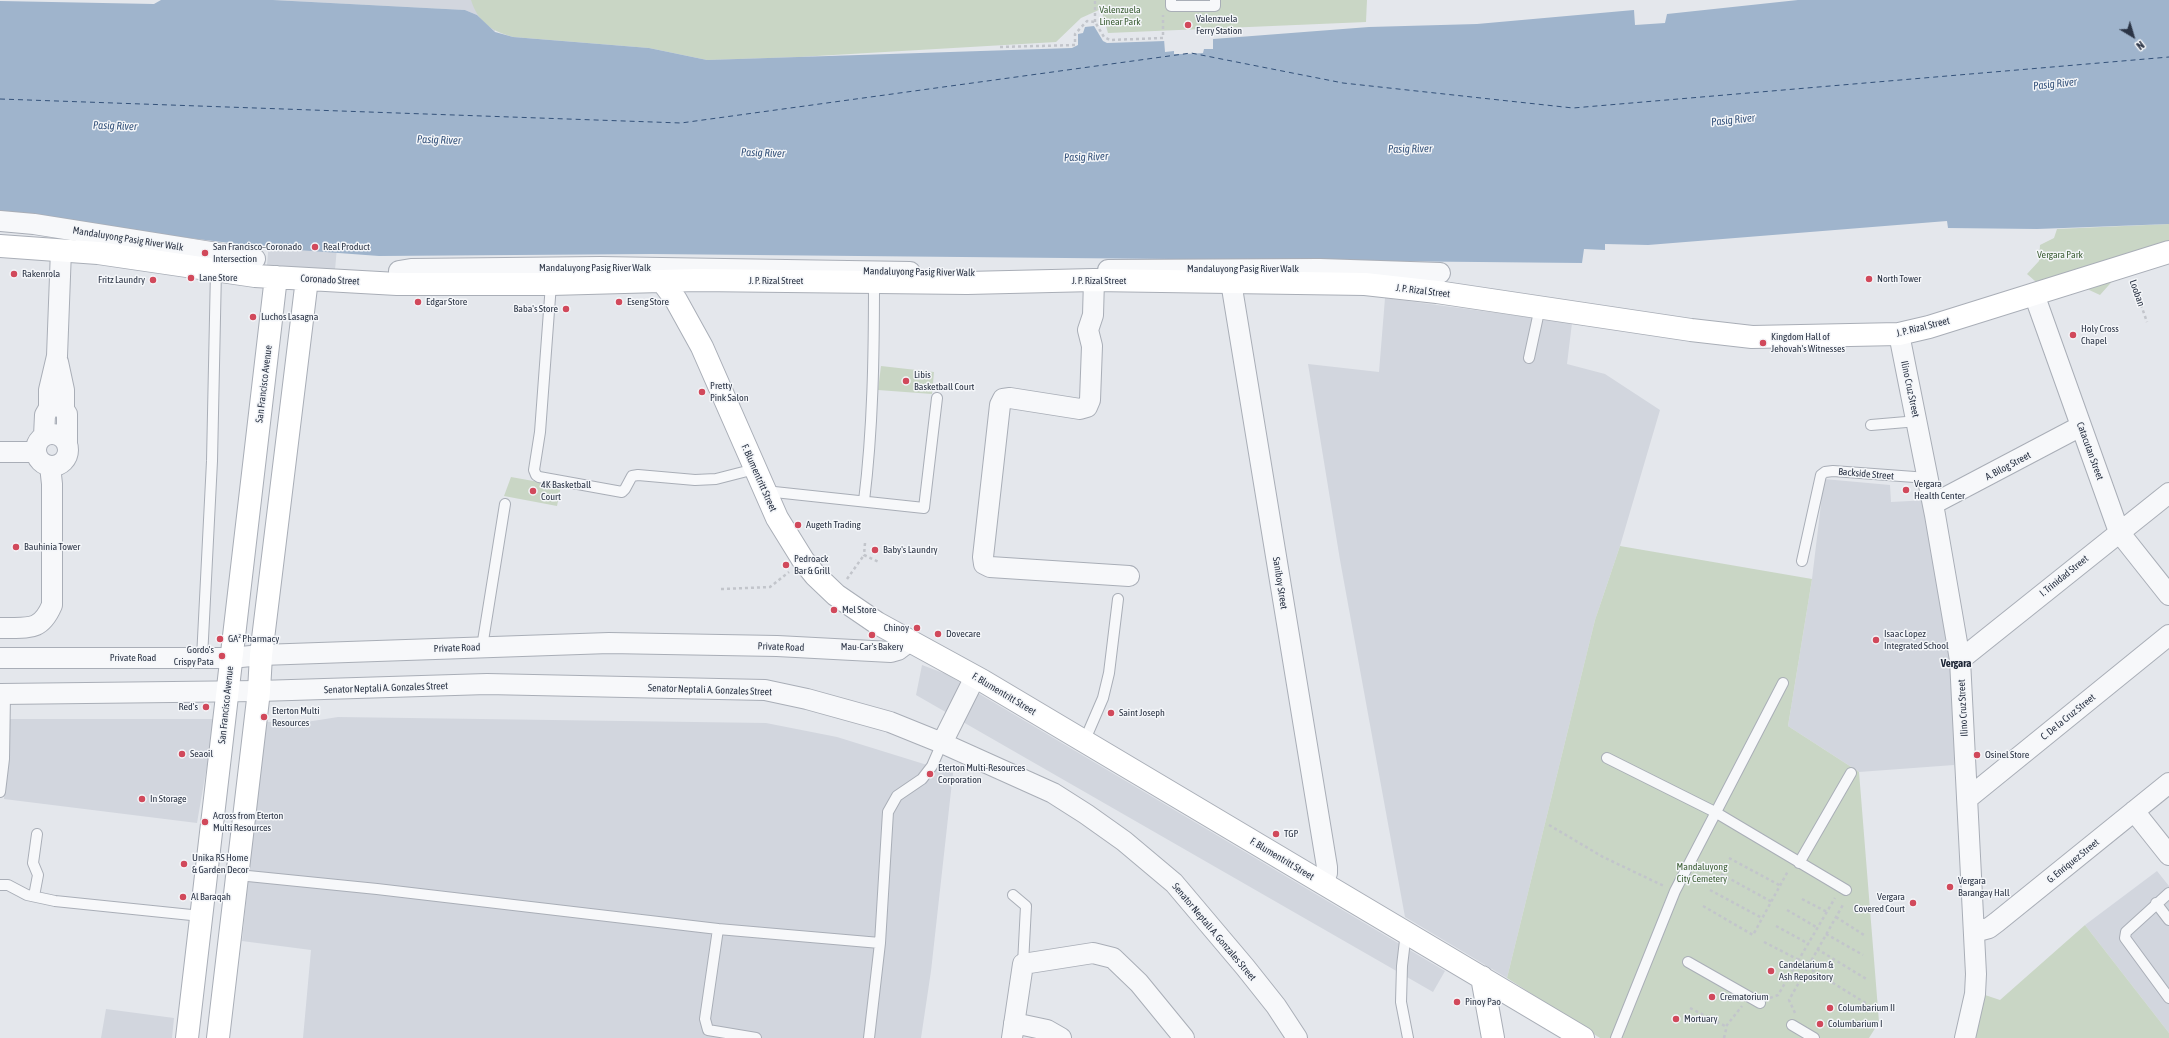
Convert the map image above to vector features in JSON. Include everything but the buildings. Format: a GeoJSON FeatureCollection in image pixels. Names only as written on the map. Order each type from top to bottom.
{"type":"FeatureCollection","features":[{"type":"Feature","properties":{"kind":"street","name":"Mandaluyong Pasig River Walk"},"geometry":{"type":"LineString","coordinates":[[0,221],[34,224],[255,259]]}},
{"type":"Feature","properties":{"kind":"street","name":"Coronado Street"},"geometry":{"type":"LineString","coordinates":[[0,246],[106,254],[276,277],[397,284],[551,284],[662,281]]}},
{"type":"Feature","properties":{"kind":"street"},"geometry":{"type":"LineString","coordinates":[[57,356],[64,390],[64,410],[67,414],[68,451],[63,462],[50,466],[43,463],[40,444],[45,416],[49,408],[49,390],[57,356],[60,250]]}},
{"type":"Feature","properties":{"kind":"street","name":"J. P. Rizal Street"},"geometry":{"type":"LineString","coordinates":[[662,281],[874,281],[967,283],[1094,280],[1365,284],[1437,292],[1692,330],[1752,336],[1899,334],[2169,252]]}},
{"type":"Feature","properties":{"kind":"street","name":"Mandaluyong Pasig River Walk"},"geometry":{"type":"LineString","coordinates":[[399,271],[411,269],[600,267],[1010,274],[1106,270],[1296,269],[1440,273]]}},
{"type":"Feature","properties":{"kind":"street","name":"San Francisco Avenue"},"geometry":{"type":"LineString","coordinates":[[187,1038],[276,277]]}},
{"type":"Feature","properties":{"kind":"street"},"geometry":{"type":"LineString","coordinates":[[218,1038],[259,692],[261,655],[307,279]]}},
{"type":"Feature","properties":{"kind":"street"},"geometry":{"type":"LineString","coordinates":[[1094,280],[1092,315],[1088,330],[1092,346],[1090,400],[1087,407],[1080,409],[1003,399],[1000,405],[983,557],[984,564],[990,567],[1129,576]]}},
{"type":"Feature","properties":{"kind":"street","name":"F. Blumentritt Street"},"geometry":{"type":"LineString","coordinates":[[662,281],[676,300],[702,346],[777,518],[803,560],[815,575],[836,595],[877,623],[975,677],[1583,1038]]}},
{"type":"Feature","properties":{"kind":"street","name":"Saniboy Street"},"geometry":{"type":"LineString","coordinates":[[1231,282],[1327,867],[1327,873],[1323,883]]}},
{"type":"Feature","properties":{"kind":"street","name":"Catacutan Street"},"geometry":{"type":"LineString","coordinates":[[2034,294],[2119,532],[2169,595]]}},
{"type":"Feature","properties":{"kind":"street","name":"Ilino Cruz Street"},"geometry":{"type":"LineString","coordinates":[[1899,334],[1918,421],[1960,660],[1974,932],[1975,994],[1965,1038]]}},
{"type":"Feature","properties":{"kind":"street","name":"A. Bilog Street"},"geometry":{"type":"LineString","coordinates":[[1933,504],[2081,426]]}},
{"type":"Feature","properties":{"kind":"street"},"geometry":{"type":"LineString","coordinates":[[0,452],[40,444],[54,434],[64,440],[67,445]]}},
{"type":"Feature","properties":{"kind":"street"},"geometry":{"type":"LineString","coordinates":[[0,628],[35,627],[47,617],[52,605],[52,484],[50,466]]}},
{"type":"Feature","properties":{"kind":"street","name":"I. Trinidad Street"},"geometry":{"type":"LineString","coordinates":[[1960,660],[2169,493]]}},
{"type":"Feature","properties":{"kind":"street","name":"C. De la Cruz Street"},"geometry":{"type":"LineString","coordinates":[[1967,799],[2169,635]]}},
{"type":"Feature","properties":{"kind":"street","name":"Private Road"},"geometry":{"type":"LineString","coordinates":[[0,658],[231,658],[261,655],[610,643],[777,646],[891,652],[898,650],[910,641]]}},
{"type":"Feature","properties":{"kind":"street"},"geometry":{"type":"LineString","coordinates":[[942,743],[975,677]]}},
{"type":"Feature","properties":{"kind":"street","name":"Senator Neptali A. Gonzales Street"},"geometry":{"type":"LineString","coordinates":[[2,694],[227,691],[259,692],[487,684],[765,690],[807,699],[890,722],[942,743],[1053,793],[1124,841],[1174,883],[1209,922],[1276,1006],[1297,1038]]}},
{"type":"Feature","properties":{"kind":"street","name":"G. Enriquez Street"},"geometry":{"type":"LineString","coordinates":[[1974,932],[1989,928],[1997,922],[2169,783]]}},
{"type":"Feature","properties":{"kind":"street"},"geometry":{"type":"LineString","coordinates":[[2134,812],[2169,855]]}},
{"type":"Feature","properties":{"kind":"street"},"geometry":{"type":"LineString","coordinates":[[1061,1038],[1047,1030],[1013,1031],[1023,964],[1093,953],[1113,958],[1139,983],[1184,1038]]}},
{"type":"Feature","properties":{"kind":"street"},"geometry":{"type":"LineString","coordinates":[[1482,977],[1493,1038]]}},
{"type":"Feature","properties":{"kind":"lane"},"geometry":{"type":"LineString","coordinates":[[1171,0],[1171,6],[1215,6],[1215,0]]}},
{"type":"Feature","properties":{"kind":"lane"},"geometry":{"type":"LineString","coordinates":[[202,658],[212,461],[216,270]]}},
{"type":"Feature","properties":{"kind":"lane"},"geometry":{"type":"LineString","coordinates":[[864,501],[873,406],[874,281]]}},
{"type":"Feature","properties":{"kind":"lane"},"geometry":{"type":"LineString","coordinates":[[551,284],[540,432],[534,470],[536,475],[622,492],[632,476],[638,474],[695,480],[716,479],[755,469]]}},
{"type":"Feature","properties":{"kind":"lane"},"geometry":{"type":"LineString","coordinates":[[1529,358],[1540,307]]}},
{"type":"Feature","properties":{"kind":"lane"},"geometry":{"type":"LineString","coordinates":[[765,491],[924,508],[937,398]]}},
{"type":"Feature","properties":{"kind":"lane"},"geometry":{"type":"LineString","coordinates":[[1871,425],[1918,421]]}},
{"type":"Feature","properties":{"kind":"lane","name":"Backside Street"},"geometry":{"type":"LineString","coordinates":[[1802,561],[1821,475],[1825,472],[1833,471],[1928,478]]}},
{"type":"Feature","properties":{"kind":"lane"},"geometry":{"type":"LineString","coordinates":[[482,647],[505,504]]}},
{"type":"Feature","properties":{"kind":"lane"},"geometry":{"type":"LineString","coordinates":[[1084,742],[1103,698],[1108,680],[1118,599]]}},
{"type":"Feature","properties":{"kind":"lane"},"geometry":{"type":"LineString","coordinates":[[1616,1038],[1675,891],[1783,683]]}},
{"type":"Feature","properties":{"kind":"lane"},"geometry":{"type":"LineString","coordinates":[[0,792],[4,759],[2,694]]}},
{"type":"Feature","properties":{"kind":"lane"},"geometry":{"type":"LineString","coordinates":[[869,1038],[880,942],[888,812],[897,796],[922,779],[932,766],[942,743]]}},
{"type":"Feature","properties":{"kind":"lane"},"geometry":{"type":"LineString","coordinates":[[1606,758],[1716,812],[1797,861],[1844,893]]}},
{"type":"Feature","properties":{"kind":"lane"},"geometry":{"type":"LineString","coordinates":[[1797,861],[1851,773]]}},
{"type":"Feature","properties":{"kind":"lane"},"geometry":{"type":"LineString","coordinates":[[34,896],[38,875],[33,863],[37,834]]}},
{"type":"Feature","properties":{"kind":"lane"},"geometry":{"type":"LineString","coordinates":[[238,875],[377,889],[718,929],[880,942]]}},
{"type":"Feature","properties":{"kind":"lane"},"geometry":{"type":"LineString","coordinates":[[0,885],[8,885],[34,896],[55,901],[201,916]]}},
{"type":"Feature","properties":{"kind":"lane"},"geometry":{"type":"LineString","coordinates":[[2169,893],[2156,903],[2126,932],[2125,938],[2169,998]]}},
{"type":"Feature","properties":{"kind":"lane"},"geometry":{"type":"LineString","coordinates":[[1013,896],[1026,906],[1023,964]]}},
{"type":"Feature","properties":{"kind":"lane"},"geometry":{"type":"LineString","coordinates":[[2156,903],[2169,920]]}},
{"type":"Feature","properties":{"kind":"lane"},"geometry":{"type":"LineString","coordinates":[[718,929],[705,1019],[708,1030],[756,1038]]}},
{"type":"Feature","properties":{"kind":"lane"},"geometry":{"type":"LineString","coordinates":[[1406,932],[1402,966],[1401,1002],[1408,1038]]}},
{"type":"Feature","properties":{"kind":"lane"},"geometry":{"type":"LineString","coordinates":[[1688,962],[1760,1003]]}},
{"type":"Feature","properties":{"kind":"lane"},"geometry":{"type":"LineString","coordinates":[[1792,1025],[1814,1038]]}},
{"type":"Feature","properties":{"kind":"path"},"geometry":{"type":"LineString","coordinates":[[1095,0],[1095,22],[1104,37],[1110,40],[1163,38],[1163,15],[1166,10]]}},
{"type":"Feature","properties":{"kind":"path"},"geometry":{"type":"LineString","coordinates":[[1000,47],[1075,45],[1075,34],[1087,21],[1095,22]]}},
{"type":"Feature","properties":{"kind":"path","name":"Looban"},"geometry":{"type":"LineString","coordinates":[[2127,265],[2147,322]]}},
{"type":"Feature","properties":{"kind":"path"},"geometry":{"type":"LineString","coordinates":[[836,595],[864,555],[865,543]]}},
{"type":"Feature","properties":{"kind":"path"},"geometry":{"type":"LineString","coordinates":[[864,555],[879,562]]}},
{"type":"Feature","properties":{"kind":"path"},"geometry":{"type":"LineString","coordinates":[[721,589],[770,587],[803,560]]}},
{"type":"Feature","properties":{"kind":"path"},"geometry":{"type":"LineString","coordinates":[[1549,825],[1603,857],[1675,891]]}},
{"type":"Feature","properties":{"kind":"path"},"geometry":{"type":"LineString","coordinates":[[1729,858],[1780,886]]}},
{"type":"Feature","properties":{"kind":"path"},"geometry":{"type":"LineString","coordinates":[[1703,906],[1753,935],[1780,886],[1797,861]]}},
{"type":"Feature","properties":{"kind":"path"},"geometry":{"type":"LineString","coordinates":[[1721,874],[1772,902]]}},
{"type":"Feature","properties":{"kind":"path"},"geometry":{"type":"LineString","coordinates":[[1710,890],[1762,918]]}},
{"type":"Feature","properties":{"kind":"path"},"geometry":{"type":"LineString","coordinates":[[1778,995],[1827,912],[1844,893]]}},
{"type":"Feature","properties":{"kind":"path"},"geometry":{"type":"LineString","coordinates":[[1789,1000],[1836,917],[1844,893]]}},
{"type":"Feature","properties":{"kind":"path"},"geometry":{"type":"LineString","coordinates":[[1802,899],[1827,912]]}},
{"type":"Feature","properties":{"kind":"path"},"geometry":{"type":"LineString","coordinates":[[1787,910],[1818,928]]}},
{"type":"Feature","properties":{"kind":"path"},"geometry":{"type":"LineString","coordinates":[[1836,917],[1864,935]]}},
{"type":"Feature","properties":{"kind":"path"},"geometry":{"type":"LineString","coordinates":[[1776,926],[1809,944]]}},
{"type":"Feature","properties":{"kind":"path"},"geometry":{"type":"LineString","coordinates":[[1826,934],[1863,955]]}},
{"type":"Feature","properties":{"kind":"path"},"geometry":{"type":"LineString","coordinates":[[1764,942],[1799,960]]}},
{"type":"Feature","properties":{"kind":"path"},"geometry":{"type":"LineString","coordinates":[[1817,950],[1868,980]]}},
{"type":"Feature","properties":{"kind":"path"},"geometry":{"type":"LineString","coordinates":[[1807,967],[1872,1007]]}},
{"type":"Feature","properties":{"kind":"path"},"geometry":{"type":"LineString","coordinates":[[1690,1008],[1726,1027]]}},
{"type":"Feature","properties":{"kind":"shaded area"},"geometry":{"type":"Polygon","coordinates":[[[273,0],[497,0],[495,32],[477,15],[465,10],[273,0]]]}},
{"type":"Feature","properties":{"kind":"shaded area"},"geometry":{"type":"Polygon","coordinates":[[[269,242],[337,247],[335,270],[267,265],[269,242]]]}},
{"type":"Feature","properties":{"kind":"shaded area"},"geometry":{"type":"Polygon","coordinates":[[[1385,298],[1572,323],[1567,364],[1605,374],[1660,410],[1620,546],[1595,620],[1507,978],[1405,917],[1340,560],[1308,364],[1379,372],[1385,298]]]}},
{"type":"Feature","properties":{"kind":"shaded area","name":"Isaac Lopez Integrated School"},"geometry":{"type":"Polygon","coordinates":[[[1824,479],[1890,485],[1891,502],[1929,500],[1948,622],[1955,709],[1954,765],[1859,772],[1788,726],[1812,579],[1824,479]]]}},
{"type":"Feature","properties":{"kind":"shaded area"},"geometry":{"type":"Polygon","coordinates":[[[922,665],[946,674],[1445,971],[1433,992],[916,695],[922,665]]]}},
{"type":"Feature","properties":{"kind":"shaded area"},"geometry":{"type":"Polygon","coordinates":[[[338,717],[766,723],[837,737],[953,773],[931,971],[921,1038],[303,1038],[311,950],[242,941],[264,722],[313,721],[338,717]]]}},
{"type":"Feature","properties":{"kind":"shaded area"},"geometry":{"type":"Polygon","coordinates":[[[8,719],[215,719],[197,823],[4,799],[8,719]]]}},
{"type":"Feature","properties":{"kind":"shaded area"},"geometry":{"type":"Polygon","coordinates":[[[2157,871],[2169,886],[2169,1033],[2085,925],[2157,871]]]}},
{"type":"Feature","properties":{"kind":"shaded area"},"geometry":{"type":"Polygon","coordinates":[[[106,1009],[174,1018],[172,1038],[101,1038],[106,1009]]]}},
{"type":"Feature","properties":{"kind":"green space","name":"Valenzuela Linear Park"},"geometry":{"type":"Polygon","coordinates":[[[471,0],[1367,0],[1366,22],[1108,33],[1101,9],[1081,18],[1056,42],[799,57],[707,60],[649,48],[513,37],[505,35],[498,32],[482,20],[477,14],[471,0]]]}},
{"type":"Feature","properties":{"kind":"green space","name":"Vergara Park"},"geometry":{"type":"Polygon","coordinates":[[[2169,224],[2169,260],[2116,277],[2100,295],[2087,289],[2050,294],[2027,274],[2039,261],[2040,245],[2054,238],[2057,229],[2169,224]]]}},
{"type":"Feature","properties":{"kind":"green space","name":"Libis Basketball Court"},"geometry":{"type":"Polygon","coordinates":[[[881,366],[934,372],[932,394],[878,390],[881,366]]]}},
{"type":"Feature","properties":{"kind":"green space","name":"4K Basketball Court"},"geometry":{"type":"Polygon","coordinates":[[[511,477],[561,486],[557,506],[504,496],[511,477]]]}},
{"type":"Feature","properties":{"kind":"green space","name":"Mandaluyong City Cemetery"},"geometry":{"type":"Polygon","coordinates":[[[1620,546],[1812,579],[1788,726],[1859,772],[1879,1022],[1869,1038],[1600,1038],[1507,978],[1595,620],[1620,546]]]}},
{"type":"Feature","properties":{"kind":"green space"},"geometry":{"type":"Polygon","coordinates":[[[2085,925],[2169,1033],[2169,1038],[1973,1038],[1982,994],[2000,1000],[2085,925]]]}},
{"type":"Feature","properties":{"kind":"water","name":"Pasig River"},"geometry":{"type":"Polygon","coordinates":[[[161,0],[273,0],[465,10],[477,15],[495,32],[513,37],[649,48],[707,60],[1072,48],[1078,45],[1078,34],[1083,33],[1085,27],[1094,26],[1103,41],[1107,43],[1165,41],[1165,51],[1174,51],[1174,54],[1203,53],[1203,49],[1213,49],[1213,39],[1369,27],[1477,24],[1634,10],[1635,25],[1665,23],[1667,14],[1798,0],[2169,0],[2169,224],[2037,229],[1948,228],[1947,221],[1648,245],[1605,244],[1605,250],[1584,249],[1582,263],[652,254],[379,256],[271,248],[0,215],[0,1],[154,4],[161,0]]]}},
{"type":"Feature","properties":{"kind":"pier"},"geometry":{"type":"Polygon","coordinates":[[[1213,37],[1213,49],[1204,49],[1203,53],[1174,54],[1174,51],[1165,52],[1164,39],[1166,41],[1167,50],[1201,51],[1203,47],[1211,47],[1211,39],[1213,37]]]}},
{"type":"Feature","properties":{"kind":"ferry route"},"geometry":{"type":"LineString","coordinates":[[0,99],[681,123],[1191,53],[1343,83],[1573,108],[2169,57]]}},
{"type":"Feature","properties":{"kind":"place","name":"Valenzuela Ferry Station"},"geometry":{"type":"Point","coordinates":[1188,25]}},
{"type":"Feature","properties":{"kind":"place","name":"Real Product"},"geometry":{"type":"Point","coordinates":[315,247]}},
{"type":"Feature","properties":{"kind":"place","name":"San Francisco–Coronado Intersection"},"geometry":{"type":"Point","coordinates":[205,253]}},
{"type":"Feature","properties":{"kind":"place","name":"Rakenrola"},"geometry":{"type":"Point","coordinates":[14,274]}},
{"type":"Feature","properties":{"kind":"place","name":"Lane Store"},"geometry":{"type":"Point","coordinates":[191,278]}},
{"type":"Feature","properties":{"kind":"place","name":"North Tower"},"geometry":{"type":"Point","coordinates":[1869,279]}},
{"type":"Feature","properties":{"kind":"place","name":"Fritz Laundry"},"geometry":{"type":"Point","coordinates":[153,280]}},
{"type":"Feature","properties":{"kind":"place","name":"Edgar Store"},"geometry":{"type":"Point","coordinates":[418,302]}},
{"type":"Feature","properties":{"kind":"place","name":"Eseng Store"},"geometry":{"type":"Point","coordinates":[619,302]}},
{"type":"Feature","properties":{"kind":"place","name":"Baba's Store"},"geometry":{"type":"Point","coordinates":[566,309]}},
{"type":"Feature","properties":{"kind":"place","name":"Luchos Lasagna"},"geometry":{"type":"Point","coordinates":[253,317]}},
{"type":"Feature","properties":{"kind":"place","name":"Holy Cross Chapel"},"geometry":{"type":"Point","coordinates":[2073,335]}},
{"type":"Feature","properties":{"kind":"place","name":"Kingdom Hall of Jehovah's Witnesses"},"geometry":{"type":"Point","coordinates":[1763,343]}},
{"type":"Feature","properties":{"kind":"place","name":"Libis Basketball Court"},"geometry":{"type":"Point","coordinates":[906,381]}},
{"type":"Feature","properties":{"kind":"place","name":"Pretty Pink Salon"},"geometry":{"type":"Point","coordinates":[702,392]}},
{"type":"Feature","properties":{"kind":"place","name":"Vergara Health Center"},"geometry":{"type":"Point","coordinates":[1906,490]}},
{"type":"Feature","properties":{"kind":"place","name":"4K Basketball Court"},"geometry":{"type":"Point","coordinates":[533,491]}},
{"type":"Feature","properties":{"kind":"place","name":"Augeth Trading"},"geometry":{"type":"Point","coordinates":[798,525]}},
{"type":"Feature","properties":{"kind":"place","name":"Bauhinia Tower"},"geometry":{"type":"Point","coordinates":[16,547]}},
{"type":"Feature","properties":{"kind":"place","name":"Baby's Laundry"},"geometry":{"type":"Point","coordinates":[875,550]}},
{"type":"Feature","properties":{"kind":"place","name":"Pedroack Bar & Grill"},"geometry":{"type":"Point","coordinates":[786,565]}},
{"type":"Feature","properties":{"kind":"place","name":"Mel Store"},"geometry":{"type":"Point","coordinates":[834,610]}},
{"type":"Feature","properties":{"kind":"place","name":"Chinoy"},"geometry":{"type":"Point","coordinates":[917,628]}},
{"type":"Feature","properties":{"kind":"place","name":"Dovecare"},"geometry":{"type":"Point","coordinates":[938,634]}},
{"type":"Feature","properties":{"kind":"place","name":"Mau-Car's Bakery"},"geometry":{"type":"Point","coordinates":[872,635]}},
{"type":"Feature","properties":{"kind":"place","name":"GA² Pharmacy"},"geometry":{"type":"Point","coordinates":[220,639]}},
{"type":"Feature","properties":{"kind":"place","name":"Isaac Lopez Integrated School"},"geometry":{"type":"Point","coordinates":[1876,640]}},
{"type":"Feature","properties":{"kind":"place","name":"Gordo's Crispy Pata"},"geometry":{"type":"Point","coordinates":[222,656]}},
{"type":"Feature","properties":{"kind":"place","name":"Red's"},"geometry":{"type":"Point","coordinates":[206,707]}},
{"type":"Feature","properties":{"kind":"place","name":"Saint Joseph"},"geometry":{"type":"Point","coordinates":[1111,713]}},
{"type":"Feature","properties":{"kind":"place","name":"Eterton Multi Resources"},"geometry":{"type":"Point","coordinates":[264,717]}},
{"type":"Feature","properties":{"kind":"place","name":"Seaoil"},"geometry":{"type":"Point","coordinates":[182,754]}},
{"type":"Feature","properties":{"kind":"place","name":"Osinel Store"},"geometry":{"type":"Point","coordinates":[1977,755]}},
{"type":"Feature","properties":{"kind":"place","name":"Eterton Multi-Resources Corporation"},"geometry":{"type":"Point","coordinates":[930,774]}},
{"type":"Feature","properties":{"kind":"place","name":"In Storage"},"geometry":{"type":"Point","coordinates":[142,799]}},
{"type":"Feature","properties":{"kind":"place","name":"Across from Eterton Multi Resources"},"geometry":{"type":"Point","coordinates":[205,822]}},
{"type":"Feature","properties":{"kind":"place","name":"TGP"},"geometry":{"type":"Point","coordinates":[1276,834]}},
{"type":"Feature","properties":{"kind":"place","name":"Unika RS Home & Garden Decor"},"geometry":{"type":"Point","coordinates":[184,864]}},
{"type":"Feature","properties":{"kind":"place","name":"Vergara Barangay Hall"},"geometry":{"type":"Point","coordinates":[1950,887]}},
{"type":"Feature","properties":{"kind":"place","name":"Al Baraqah"},"geometry":{"type":"Point","coordinates":[183,897]}},
{"type":"Feature","properties":{"kind":"place","name":"Vergara Covered Court"},"geometry":{"type":"Point","coordinates":[1913,903]}},
{"type":"Feature","properties":{"kind":"place","name":"Candelarium & Ash Repository"},"geometry":{"type":"Point","coordinates":[1771,971]}},
{"type":"Feature","properties":{"kind":"place","name":"Crematorium"},"geometry":{"type":"Point","coordinates":[1712,997]}},
{"type":"Feature","properties":{"kind":"place","name":"Pinoy Pao"},"geometry":{"type":"Point","coordinates":[1457,1002]}},
{"type":"Feature","properties":{"kind":"place","name":"Columbarium II"},"geometry":{"type":"Point","coordinates":[1830,1008]}},
{"type":"Feature","properties":{"kind":"place","name":"Mortuary"},"geometry":{"type":"Point","coordinates":[1676,1019]}},
{"type":"Feature","properties":{"kind":"place","name":"Columbarium I"},"geometry":{"type":"Point","coordinates":[1820,1024]}},
{"type":"Feature","properties":{"kind":"district","name":"Vergara"},"geometry":{"type":"Point","coordinates":[1956,664]}}]}
